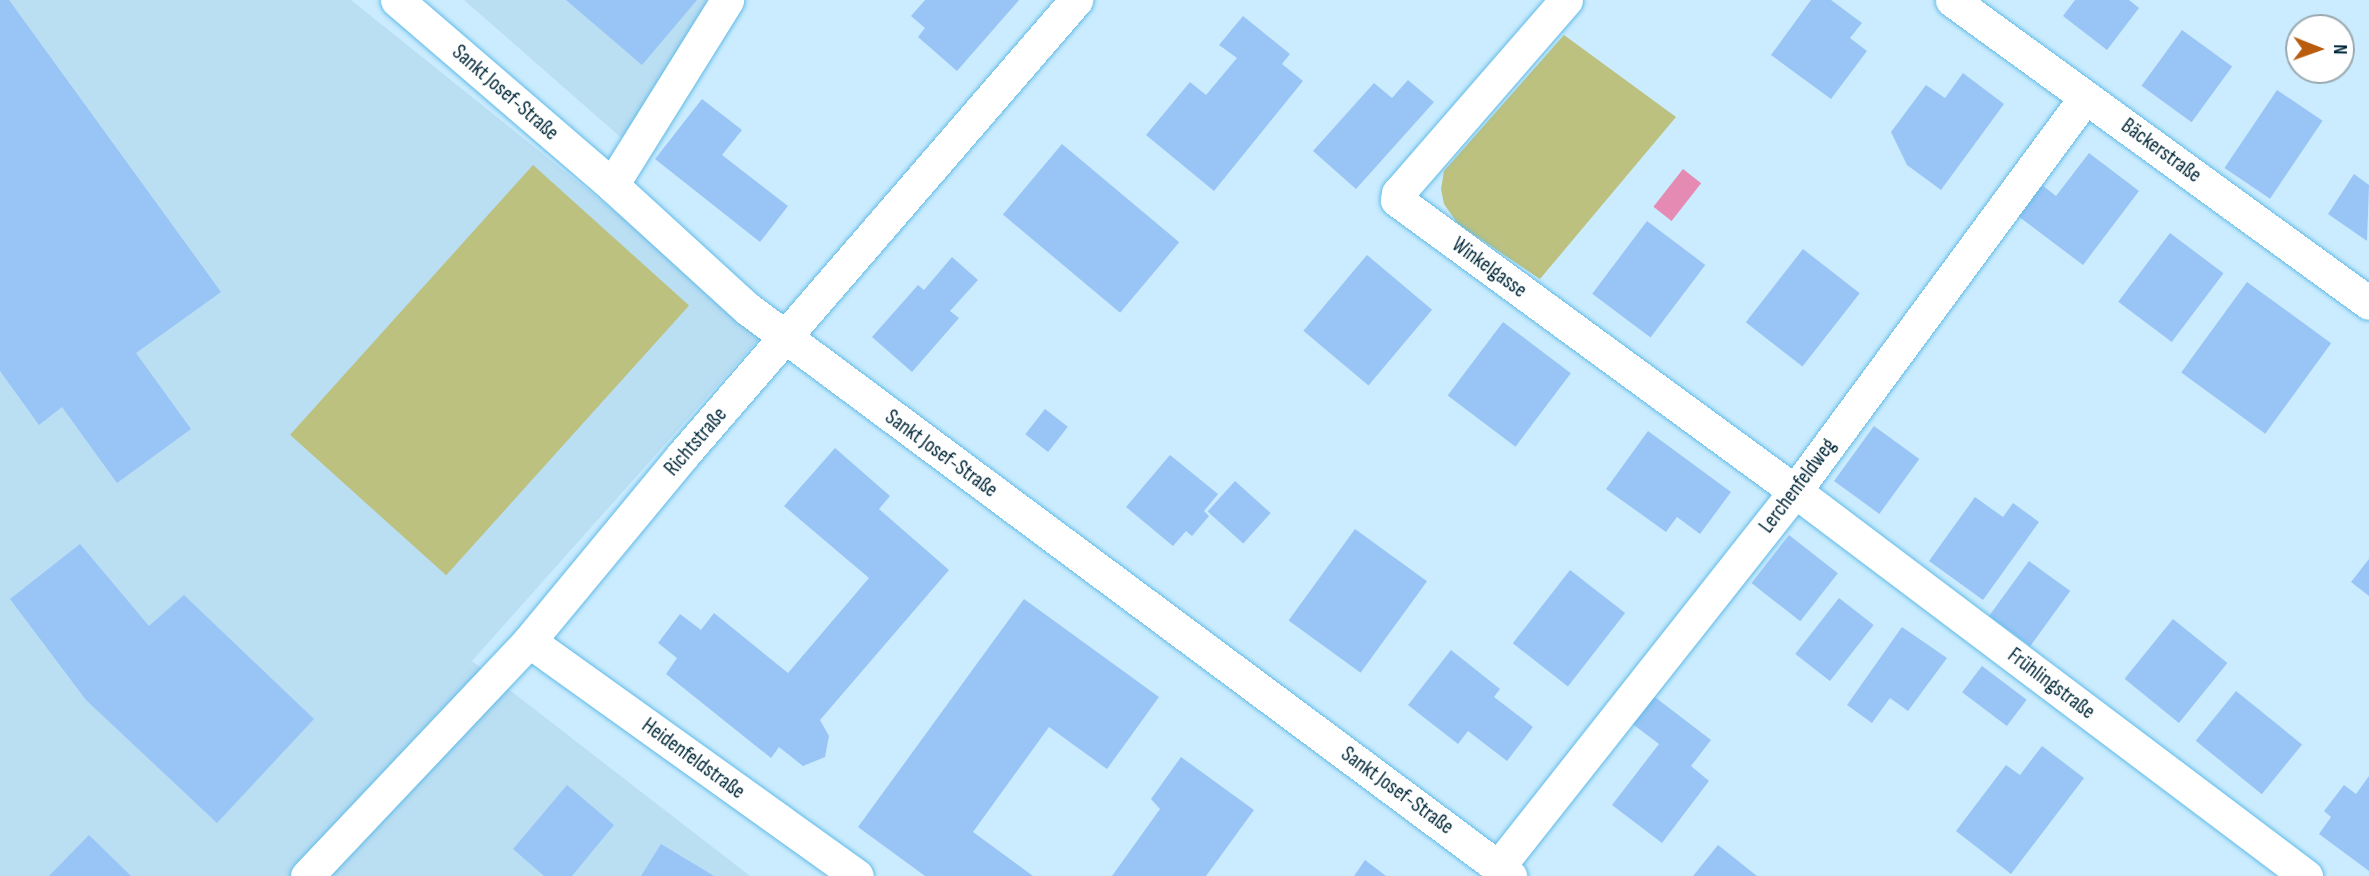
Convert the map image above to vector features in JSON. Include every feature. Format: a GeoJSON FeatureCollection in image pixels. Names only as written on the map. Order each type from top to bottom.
{"type":"FeatureCollection","features":[{"type":"Feature","properties":{"kind":"street","name":"Sankt Josef-Straße"},"geometry":{"type":"LineString","coordinates":[[397,0],[612,185],[748,309],[1504,871]]}},
{"type":"Feature","properties":{"kind":"street"},"geometry":{"type":"LineString","coordinates":[[612,185],[727,0]]}},
{"type":"Feature","properties":{"kind":"street","name":"Richtstraße"},"geometry":{"type":"LineString","coordinates":[[307,876],[529,641],[1076,0]]}},
{"type":"Feature","properties":{"kind":"street","name":"Winkelgasse"},"geometry":{"type":"LineString","coordinates":[[1566,0],[1398,193],[1397,200],[1795,491]]}},
{"type":"Feature","properties":{"kind":"street","name":"Bäckerstraße"},"geometry":{"type":"LineString","coordinates":[[1952,0],[2369,303]]}},
{"type":"Feature","properties":{"kind":"street","name":"Lerchenfeldweg"},"geometry":{"type":"LineString","coordinates":[[1504,871],[1795,491],[2085,97]]}},
{"type":"Feature","properties":{"kind":"street","name":"Frühlingstraße"},"geometry":{"type":"LineString","coordinates":[[1795,491],[2306,876]]}},
{"type":"Feature","properties":{"kind":"street","name":"Heidenfeldstraße"},"geometry":{"type":"LineString","coordinates":[[529,641],[857,876]]}},
{"type":"Feature","properties":{"kind":"shaded area"},"geometry":{"type":"Polygon","coordinates":[[[0,0],[351,0],[765,332],[472,661],[750,876],[0,876],[0,0]]]}},
{"type":"Feature","properties":{"kind":"shaded area"},"geometry":{"type":"Polygon","coordinates":[[[464,0],[710,0],[626,142],[464,0]]]}},
{"type":"Feature","properties":{"kind":"shaded area"},"geometry":{"type":"Polygon","coordinates":[[[1683,169],[1701,183],[1672,221],[1653,207],[1683,169]]]}},
{"type":"Feature","properties":{"kind":"green space"},"geometry":{"type":"Polygon","coordinates":[[[1564,35],[1676,117],[1540,279],[1458,224],[1444,204],[1441,189],[1444,171],[1564,35]]]}},
{"type":"Feature","properties":{"kind":"green space"},"geometry":{"type":"Polygon","coordinates":[[[533,165],[689,306],[446,575],[290,435],[533,165]]]}},
{"type":"Feature","properties":{"kind":"building"},"geometry":{"type":"Polygon","coordinates":[[[0,0],[9,0],[221,292],[136,353],[191,429],[117,483],[62,407],[39,425],[0,371],[0,0]]]}},
{"type":"Feature","properties":{"kind":"building"},"geometry":{"type":"Polygon","coordinates":[[[566,0],[697,0],[642,65],[566,0]]]}},
{"type":"Feature","properties":{"kind":"building"},"geometry":{"type":"Polygon","coordinates":[[[925,0],[1019,0],[957,71],[918,37],[925,28],[911,16],[925,0]]]}},
{"type":"Feature","properties":{"kind":"building"},"geometry":{"type":"Polygon","coordinates":[[[1811,0],[1831,0],[1862,23],[1850,38],[1867,51],[1831,99],[1771,55],[1811,0]]]}},
{"type":"Feature","properties":{"kind":"building"},"geometry":{"type":"Polygon","coordinates":[[[2075,0],[2129,0],[2139,8],[2107,50],[2063,16],[2075,0]]]}},
{"type":"Feature","properties":{"kind":"building"},"geometry":{"type":"Polygon","coordinates":[[[1243,16],[1290,54],[1282,64],[1303,81],[1214,191],[1146,135],[1190,82],[1206,95],[1237,58],[1219,45],[1243,16]]]}},
{"type":"Feature","properties":{"kind":"building"},"geometry":{"type":"Polygon","coordinates":[[[2182,30],[2232,66],[2192,122],[2141,86],[2182,30]]]}},
{"type":"Feature","properties":{"kind":"building"},"geometry":{"type":"Polygon","coordinates":[[[1963,73],[2004,104],[1941,190],[1907,165],[1891,132],[1926,85],[1945,98],[1963,73]]]}},
{"type":"Feature","properties":{"kind":"building"},"geometry":{"type":"Polygon","coordinates":[[[1408,80],[1434,102],[1356,189],[1313,151],[1374,83],[1392,98],[1408,80]]]}},
{"type":"Feature","properties":{"kind":"building"},"geometry":{"type":"Polygon","coordinates":[[[2277,90],[2323,121],[2270,199],[2224,168],[2277,90]]]}},
{"type":"Feature","properties":{"kind":"building"},"geometry":{"type":"Polygon","coordinates":[[[702,99],[742,130],[722,155],[788,206],[760,242],[655,159],[702,99]]]}},
{"type":"Feature","properties":{"kind":"building"},"geometry":{"type":"Polygon","coordinates":[[[1062,144],[1179,242],[1120,313],[1003,214],[1062,144]]]}},
{"type":"Feature","properties":{"kind":"building"},"geometry":{"type":"Polygon","coordinates":[[[2089,153],[2139,191],[2083,265],[2018,216],[2042,185],[2056,196],[2089,153]]]}},
{"type":"Feature","properties":{"kind":"building"},"geometry":{"type":"Polygon","coordinates":[[[2354,174],[2369,185],[2367,241],[2328,214],[2354,174]]]}},
{"type":"Feature","properties":{"kind":"building"},"geometry":{"type":"Polygon","coordinates":[[[1647,221],[1705,265],[1651,338],[1592,294],[1647,221]]]}},
{"type":"Feature","properties":{"kind":"building"},"geometry":{"type":"Polygon","coordinates":[[[2170,233],[2224,273],[2172,342],[2118,302],[2170,233]]]}},
{"type":"Feature","properties":{"kind":"building"},"geometry":{"type":"Polygon","coordinates":[[[1803,249],[1860,293],[1802,367],[1746,322],[1803,249]]]}},
{"type":"Feature","properties":{"kind":"building"},"geometry":{"type":"Polygon","coordinates":[[[1367,255],[1432,310],[1368,385],[1303,331],[1367,255]]]}},
{"type":"Feature","properties":{"kind":"building"},"geometry":{"type":"Polygon","coordinates":[[[952,257],[978,280],[950,311],[959,318],[912,372],[872,337],[918,285],[924,290],[952,257]]]}},
{"type":"Feature","properties":{"kind":"building"},"geometry":{"type":"Polygon","coordinates":[[[2247,282],[2331,343],[2265,434],[2181,373],[2247,282]]]}},
{"type":"Feature","properties":{"kind":"building"},"geometry":{"type":"Polygon","coordinates":[[[1503,322],[1571,373],[1516,447],[1448,395],[1503,322]]]}},
{"type":"Feature","properties":{"kind":"building"},"geometry":{"type":"Polygon","coordinates":[[[1045,409],[1068,427],[1048,452],[1025,434],[1045,409]]]}},
{"type":"Feature","properties":{"kind":"building"},"geometry":{"type":"Polygon","coordinates":[[[1874,426],[1919,459],[1879,514],[1834,481],[1874,426]]]}},
{"type":"Feature","properties":{"kind":"building"},"geometry":{"type":"Polygon","coordinates":[[[1648,431],[1731,492],[1700,534],[1677,517],[1666,532],[1606,489],[1648,431]]]}},
{"type":"Feature","properties":{"kind":"building"},"geometry":{"type":"Polygon","coordinates":[[[835,448],[890,496],[879,509],[949,570],[820,720],[829,736],[825,757],[803,766],[779,747],[771,758],[666,674],[677,658],[658,643],[680,614],[701,630],[714,613],[788,673],[869,578],[784,506],[835,448]]]}},
{"type":"Feature","properties":{"kind":"building"},"geometry":{"type":"Polygon","coordinates":[[[1170,455],[1218,494],[1204,511],[1209,516],[1192,536],[1186,531],[1173,546],[1126,507],[1170,455]]]}},
{"type":"Feature","properties":{"kind":"building"},"geometry":{"type":"Polygon","coordinates":[[[1235,481],[1271,513],[1243,544],[1208,511],[1235,481]]]}},
{"type":"Feature","properties":{"kind":"building"},"geometry":{"type":"Polygon","coordinates":[[[1975,497],[2003,517],[2013,503],[2039,522],[1983,600],[1929,561],[1975,497]]]}},
{"type":"Feature","properties":{"kind":"building"},"geometry":{"type":"Polygon","coordinates":[[[1355,529],[1427,581],[1361,673],[1289,620],[1355,529]]]}},
{"type":"Feature","properties":{"kind":"building"},"geometry":{"type":"Polygon","coordinates":[[[1789,535],[1838,573],[1800,621],[1751,583],[1789,535]]]}},
{"type":"Feature","properties":{"kind":"building"},"geometry":{"type":"Polygon","coordinates":[[[80,544],[149,626],[184,595],[314,719],[217,823],[86,700],[10,599],[80,544]]]}},
{"type":"Feature","properties":{"kind":"building"},"geometry":{"type":"Polygon","coordinates":[[[2369,559],[2369,596],[2351,582],[2369,559]]]}},
{"type":"Feature","properties":{"kind":"building"},"geometry":{"type":"Polygon","coordinates":[[[2029,561],[2070,591],[2030,646],[1989,616],[2029,561]]]}},
{"type":"Feature","properties":{"kind":"building"},"geometry":{"type":"Polygon","coordinates":[[[1570,570],[1625,613],[1568,686],[1513,643],[1570,570]]]}},
{"type":"Feature","properties":{"kind":"building"},"geometry":{"type":"Polygon","coordinates":[[[1839,598],[1874,625],[1830,681],[1795,654],[1839,598]]]}},
{"type":"Feature","properties":{"kind":"building"},"geometry":{"type":"Polygon","coordinates":[[[1024,599],[1159,697],[1107,769],[1049,727],[973,832],[1033,876],[925,876],[858,827],[1024,599]]]}},
{"type":"Feature","properties":{"kind":"building"},"geometry":{"type":"Polygon","coordinates":[[[2173,619],[2227,663],[2179,723],[2125,679],[2173,619]]]}},
{"type":"Feature","properties":{"kind":"building"},"geometry":{"type":"Polygon","coordinates":[[[1902,627],[1947,658],[1908,711],[1890,698],[1872,723],[1847,705],[1902,627]]]}},
{"type":"Feature","properties":{"kind":"building"},"geometry":{"type":"Polygon","coordinates":[[[1451,650],[1500,689],[1494,697],[1533,727],[1507,761],[1468,731],[1458,744],[1408,705],[1451,650]]]}},
{"type":"Feature","properties":{"kind":"building"},"geometry":{"type":"Polygon","coordinates":[[[1982,666],[2027,700],[2007,726],[1962,692],[1982,666]]]}},
{"type":"Feature","properties":{"kind":"building"},"geometry":{"type":"Polygon","coordinates":[[[1647,691],[1711,740],[1691,766],[1709,781],[1662,843],[1612,805],[1659,744],[1626,719],[1647,691]]]}},
{"type":"Feature","properties":{"kind":"building"},"geometry":{"type":"Polygon","coordinates":[[[2236,691],[2302,744],[2262,794],[2196,741],[2236,691]]]}},
{"type":"Feature","properties":{"kind":"building"},"geometry":{"type":"Polygon","coordinates":[[[2042,746],[2084,778],[2011,874],[1956,831],[2006,765],[2020,775],[2042,746]]]}},
{"type":"Feature","properties":{"kind":"building"},"geometry":{"type":"Polygon","coordinates":[[[1181,757],[1254,810],[1206,876],[1112,876],[1160,809],[1151,799],[1181,757]]]}},
{"type":"Feature","properties":{"kind":"building"},"geometry":{"type":"Polygon","coordinates":[[[2369,776],[2369,871],[2319,834],[2331,817],[2324,811],[2344,785],[2356,794],[2369,776]]]}},
{"type":"Feature","properties":{"kind":"building"},"geometry":{"type":"Polygon","coordinates":[[[567,785],[614,825],[572,876],[544,876],[513,849],[567,785]]]}},
{"type":"Feature","properties":{"kind":"building"},"geometry":{"type":"Polygon","coordinates":[[[89,835],[131,876],[49,876],[89,835]]]}},
{"type":"Feature","properties":{"kind":"building"},"geometry":{"type":"Polygon","coordinates":[[[661,844],[714,876],[641,876],[661,844]]]}},
{"type":"Feature","properties":{"kind":"building"},"geometry":{"type":"Polygon","coordinates":[[[1718,845],[1757,876],[1693,876],[1718,845]]]}},
{"type":"Feature","properties":{"kind":"building"},"geometry":{"type":"Polygon","coordinates":[[[1365,860],[1386,876],[1354,876],[1365,860]]]}}]}
